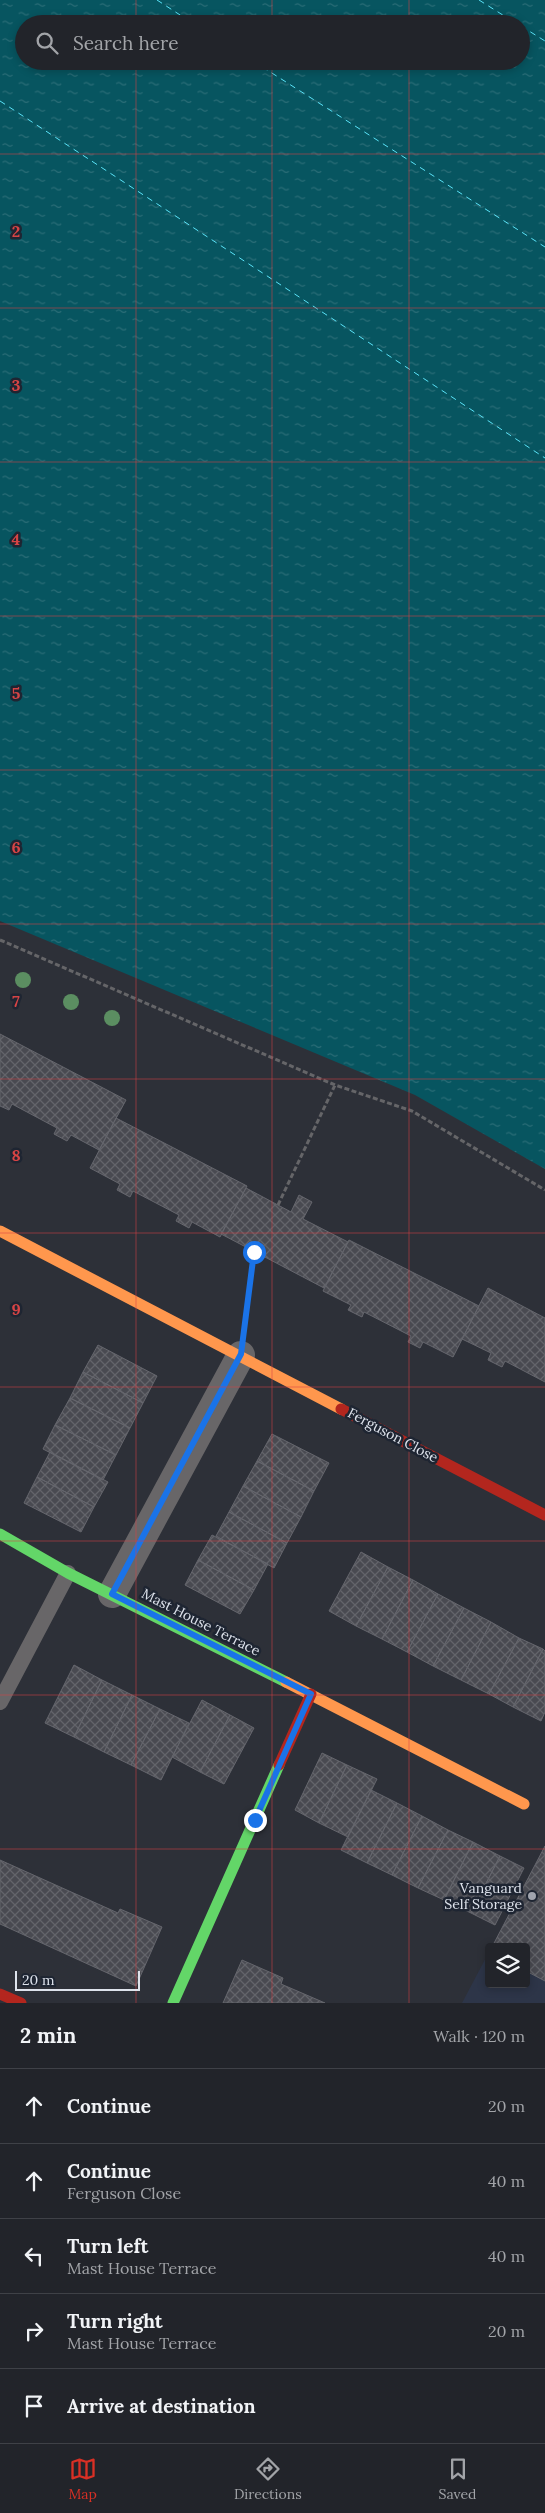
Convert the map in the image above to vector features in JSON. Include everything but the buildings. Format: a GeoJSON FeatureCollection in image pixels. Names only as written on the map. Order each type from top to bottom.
{"type":"FeatureCollection","features":[{"type":"Feature","properties":{"kind":"street","name":"Ferguson Close"},"geometry":{"type":"LineString","coordinates":[[0,1231],[241,1354],[545,1515]]}},
{"type":"Feature","properties":{"kind":"street"},"geometry":{"type":"LineString","coordinates":[[112,1594],[241,1354]]}},
{"type":"Feature","properties":{"kind":"street","name":"Mast House Terrace"},"geometry":{"type":"LineString","coordinates":[[0,1534],[68,1573],[311,1694],[524,1804]]}},
{"type":"Feature","properties":{"kind":"street"},"geometry":{"type":"LineString","coordinates":[[172,2003],[311,1694]]}},
{"type":"Feature","properties":{"kind":"street"},"geometry":{"type":"LineString","coordinates":[[0,1994],[20,2003]]}},
{"type":"Feature","properties":{"kind":"lane"},"geometry":{"type":"LineString","coordinates":[[0,1702],[68,1573]]}},
{"type":"Feature","properties":{"kind":"path"},"geometry":{"type":"LineString","coordinates":[[0,940],[335,1085],[412,1111],[545,1190]]}},
{"type":"Feature","properties":{"kind":"path"},"geometry":{"type":"LineString","coordinates":[[278,1205],[335,1085]]}},
{"type":"Feature","properties":{"kind":"path"},"geometry":{"type":"LineString","coordinates":[[241,1354],[254,1252]]}},
{"type":"Feature","properties":{"kind":"shaded area","name":"Vanguard Self Storage"},"geometry":{"type":"Polygon","coordinates":[[[545,1846],[545,2003],[462,2003],[485,1960],[485,1988],[530,1988],[530,1943],[494,1943],[545,1846]]]}},
{"type":"Feature","properties":{"kind":"water"},"geometry":{"type":"Polygon","coordinates":[[[0,0],[545,0],[545,1169],[415,1095],[0,921],[0,0]]]}},
{"type":"Feature","properties":{"kind":"ferry route"},"geometry":{"type":"LineString","coordinates":[[157,0],[180,15]]}},
{"type":"Feature","properties":{"kind":"ferry route"},"geometry":{"type":"LineString","coordinates":[[479,0],[503,15]]}},
{"type":"Feature","properties":{"kind":"ferry route"},"geometry":{"type":"LineString","coordinates":[[530,32],[545,41]]}},
{"type":"Feature","properties":{"kind":"ferry route"},"geometry":{"type":"LineString","coordinates":[[267,70],[545,247]]}},
{"type":"Feature","properties":{"kind":"ferry route"},"geometry":{"type":"LineString","coordinates":[[0,101],[545,458]]}},
{"type":"Feature","properties":{"kind":"traffic: fast"},"geometry":{"type":"LineString","coordinates":[[0,1534],[68,1573],[286,1682]]}},
{"type":"Feature","properties":{"kind":"traffic: fast"},"geometry":{"type":"LineString","coordinates":[[173,2003],[279,1765]]}},
{"type":"Feature","properties":{"kind":"traffic: slow"},"geometry":{"type":"LineString","coordinates":[[0,1231],[341,1409]]}},
{"type":"Feature","properties":{"kind":"traffic: slow"},"geometry":{"type":"LineString","coordinates":[[286,1682],[524,1804]]}},
{"type":"Feature","properties":{"kind":"traffic: jam"},"geometry":{"type":"LineString","coordinates":[[341,1409],[545,1515]]}},
{"type":"Feature","properties":{"kind":"traffic: jam"},"geometry":{"type":"LineString","coordinates":[[279,1765],[311,1694]]}},
{"type":"Feature","properties":{"kind":"traffic: jam"},"geometry":{"type":"LineString","coordinates":[[0,1994],[21,2003]]}},
{"type":"Feature","properties":{"kind":"place","name":"Vanguard Self Storage"},"geometry":{"type":"Point","coordinates":[532,1896]}},
{"type":"Feature","properties":{"kind":"route"},"geometry":{"type":"LineString","coordinates":[[254,1252],[241,1354],[112,1594],[311,1694],[255,1820]]}}]}
